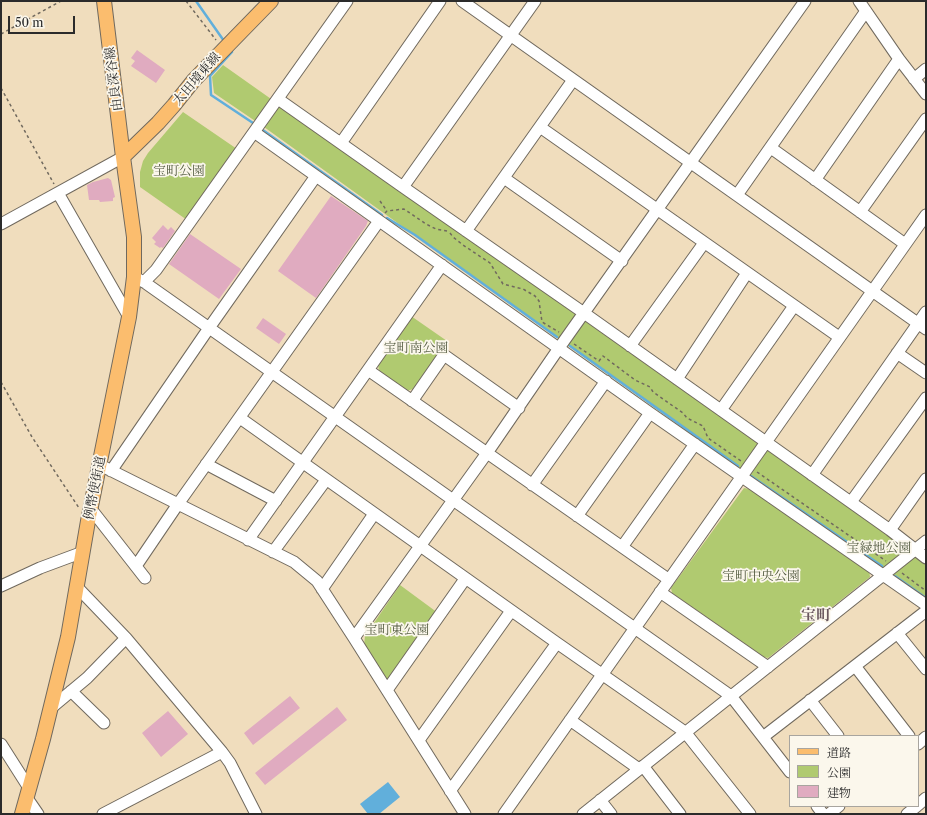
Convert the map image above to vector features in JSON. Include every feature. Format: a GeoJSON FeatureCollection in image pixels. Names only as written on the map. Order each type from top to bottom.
{"type":"FeatureCollection","features":[{"type":"Feature","properties":{"kind":"main road","name":"由良深谷線"},"geometry":{"type":"LineString","coordinates":[[104,1],[123,157]]}},
{"type":"Feature","properties":{"kind":"main road","name":"太田境東線"},"geometry":{"type":"LineString","coordinates":[[123,157],[174,105],[194,80],[271,1]]}},
{"type":"Feature","properties":{"kind":"main road","name":"例幣使街道"},"geometry":{"type":"LineString","coordinates":[[22,814],[51,708],[68,637],[89,515],[105,468],[128,317],[139,279],[123,157]]}},
{"type":"Feature","properties":{"kind":"street"},"geometry":{"type":"LineString","coordinates":[[347,1],[156,270],[139,279],[731,696],[789,771]]}},
{"type":"Feature","properties":{"kind":"street"},"geometry":{"type":"LineString","coordinates":[[341,143],[440,1]]}},
{"type":"Feature","properties":{"kind":"street"},"geometry":{"type":"LineString","coordinates":[[462,1],[922,327]]}},
{"type":"Feature","properties":{"kind":"street"},"geometry":{"type":"LineString","coordinates":[[403,187],[535,1]]}},
{"type":"Feature","properties":{"kind":"street"},"geometry":{"type":"LineString","coordinates":[[354,638],[519,408],[566,338],[805,1]]}},
{"type":"Feature","properties":{"kind":"street"},"geometry":{"type":"LineString","coordinates":[[859,1],[899,59],[926,94]]}},
{"type":"Feature","properties":{"kind":"street"},"geometry":{"type":"LineString","coordinates":[[737,195],[866,11]]}},
{"type":"Feature","properties":{"kind":"street"},"geometry":{"type":"LineString","coordinates":[[815,180],[899,59]]}},
{"type":"Feature","properties":{"kind":"street"},"geometry":{"type":"LineString","coordinates":[[914,79],[926,69]]}},
{"type":"Feature","properties":{"kind":"street"},"geometry":{"type":"LineString","coordinates":[[466,231],[573,80]]}},
{"type":"Feature","properties":{"kind":"street"},"geometry":{"type":"LineString","coordinates":[[278,99],[851,502],[926,558]]}},
{"type":"Feature","properties":{"kind":"street"},"geometry":{"type":"LineString","coordinates":[[860,212],[926,120]]}},
{"type":"Feature","properties":{"kind":"street"},"geometry":{"type":"LineString","coordinates":[[540,127],[839,337]]}},
{"type":"Feature","properties":{"kind":"street"},"geometry":{"type":"LineString","coordinates":[[254,132],[650,413],[926,605]]}},
{"type":"Feature","properties":{"kind":"street"},"geometry":{"type":"LineString","coordinates":[[770,148],[905,244]]}},
{"type":"Feature","properties":{"kind":"street"},"geometry":{"type":"LineString","coordinates":[[1,224],[123,157]]}},
{"type":"Feature","properties":{"kind":"street"},"geometry":{"type":"LineString","coordinates":[[316,176],[209,328],[105,468],[294,562],[317,581],[465,814]]}},
{"type":"Feature","properties":{"kind":"street"},"geometry":{"type":"LineString","coordinates":[[504,178],[622,261]]}},
{"type":"Feature","properties":{"kind":"street"},"geometry":{"type":"LineString","coordinates":[[58,193],[128,317]]}},
{"type":"Feature","properties":{"kind":"street"},"geometry":{"type":"LineString","coordinates":[[504,814],[668,579],[926,215]]}},
{"type":"Feature","properties":{"kind":"street"},"geometry":{"type":"LineString","coordinates":[[136,566],[206,464],[379,221]]}},
{"type":"Feature","properties":{"kind":"street"},"geometry":{"type":"LineString","coordinates":[[630,346],[704,243]]}},
{"type":"Feature","properties":{"kind":"street"},"geometry":{"type":"LineString","coordinates":[[248,540],[442,265]]}},
{"type":"Feature","properties":{"kind":"street"},"geometry":{"type":"LineString","coordinates":[[676,379],[747,273]]}},
{"type":"Feature","properties":{"kind":"street"},"geometry":{"type":"LineString","coordinates":[[721,410],[794,306]]}},
{"type":"Feature","properties":{"kind":"street"},"geometry":{"type":"LineString","coordinates":[[812,475],[897,353],[922,327],[926,312]]}},
{"type":"Feature","properties":{"kind":"street"},"geometry":{"type":"LineString","coordinates":[[897,353],[926,373]]}},
{"type":"Feature","properties":{"kind":"street"},"geometry":{"type":"LineString","coordinates":[[412,401],[444,355],[519,408]]}},
{"type":"Feature","properties":{"kind":"street"},"geometry":{"type":"LineString","coordinates":[[368,370],[668,579]]}},
{"type":"Feature","properties":{"kind":"street"},"geometry":{"type":"LineString","coordinates":[[532,485],[606,381]]}},
{"type":"Feature","properties":{"kind":"street"},"geometry":{"type":"LineString","coordinates":[[851,502],[926,398]]}},
{"type":"Feature","properties":{"kind":"street"},"geometry":{"type":"LineString","coordinates":[[577,516],[650,413]]}},
{"type":"Feature","properties":{"kind":"street"},"geometry":{"type":"LineString","coordinates":[[240,418],[556,643],[685,732],[750,814]]}},
{"type":"Feature","properties":{"kind":"street"},"geometry":{"type":"LineString","coordinates":[[622,547],[695,444]]}},
{"type":"Feature","properties":{"kind":"street"},"geometry":{"type":"LineString","coordinates":[[206,464],[276,501]]}},
{"type":"Feature","properties":{"kind":"street"},"geometry":{"type":"LineString","coordinates":[[890,530],[922,493],[926,479]]}},
{"type":"Feature","properties":{"kind":"street"},"geometry":{"type":"LineString","coordinates":[[273,552],[326,480]]}},
{"type":"Feature","properties":{"kind":"street"},"geometry":{"type":"LineString","coordinates":[[322,589],[374,514]]}},
{"type":"Feature","properties":{"kind":"street"},"geometry":{"type":"LineString","coordinates":[[89,515],[136,566],[145,578]]}},
{"type":"Feature","properties":{"kind":"street"},"geometry":{"type":"LineString","coordinates":[[582,814],[926,541]]}},
{"type":"Feature","properties":{"kind":"street"},"geometry":{"type":"LineString","coordinates":[[1,586],[40,568],[83,552]]}},
{"type":"Feature","properties":{"kind":"street"},"geometry":{"type":"LineString","coordinates":[[387,690],[466,579]]}},
{"type":"Feature","properties":{"kind":"street"},"geometry":{"type":"LineString","coordinates":[[77,587],[126,638],[222,752],[230,763],[256,814]]}},
{"type":"Feature","properties":{"kind":"street"},"geometry":{"type":"LineString","coordinates":[[660,592],[768,667]]}},
{"type":"Feature","properties":{"kind":"street"},"geometry":{"type":"LineString","coordinates":[[418,740],[511,611]]}},
{"type":"Feature","properties":{"kind":"street"},"geometry":{"type":"LineString","coordinates":[[763,737],[926,611]]}},
{"type":"Feature","properties":{"kind":"street"},"geometry":{"type":"LineString","coordinates":[[897,633],[926,669]]}},
{"type":"Feature","properties":{"kind":"street"},"geometry":{"type":"LineString","coordinates":[[51,708],[86,678],[126,638]]}},
{"type":"Feature","properties":{"kind":"street"},"geometry":{"type":"LineString","coordinates":[[450,791],[556,643]]}},
{"type":"Feature","properties":{"kind":"street"},"geometry":{"type":"LineString","coordinates":[[855,666],[908,735]]}},
{"type":"Feature","properties":{"kind":"street"},"geometry":{"type":"LineString","coordinates":[[71,691],[104,723]]}},
{"type":"Feature","properties":{"kind":"street"},"geometry":{"type":"LineString","coordinates":[[810,700],[837,735]]}},
{"type":"Feature","properties":{"kind":"street"},"geometry":{"type":"LineString","coordinates":[[570,720],[641,768],[680,814]]}},
{"type":"Feature","properties":{"kind":"street"},"geometry":{"type":"LineString","coordinates":[[1,744],[38,814]]}},
{"type":"Feature","properties":{"kind":"street"},"geometry":{"type":"LineString","coordinates":[[103,814],[222,752]]}},
{"type":"Feature","properties":{"kind":"street"},"geometry":{"type":"LineString","coordinates":[[600,800],[611,814]]}},
{"type":"Feature","properties":{"kind":"street"},"geometry":{"type":"LineString","coordinates":[[829,814],[838,807]]}},
{"type":"Feature","properties":{"kind":"street"},"geometry":{"type":"LineString","coordinates":[[906,814],[915,807]]}},
{"type":"Feature","properties":{"kind":"path"},"geometry":{"type":"LineString","coordinates":[[1,34],[61,1]]}},
{"type":"Feature","properties":{"kind":"path"},"geometry":{"type":"LineString","coordinates":[[186,1],[226,47]]}},
{"type":"Feature","properties":{"kind":"path"},"geometry":{"type":"LineString","coordinates":[[1,88],[58,193]]}},
{"type":"Feature","properties":{"kind":"path"},"geometry":{"type":"LineString","coordinates":[[380,201],[386,211]]}},
{"type":"Feature","properties":{"kind":"path"},"geometry":{"type":"LineString","coordinates":[[379,221],[386,211],[404,209],[436,229],[449,231],[453,237],[490,263],[503,284],[523,289],[535,296],[539,301],[542,322],[554,328],[599,361],[603,356],[635,380],[650,387],[653,392],[683,413],[687,418],[703,426],[708,438],[894,567],[926,591]]}},
{"type":"Feature","properties":{"kind":"path"},"geometry":{"type":"LineString","coordinates":[[1,382],[32,437],[89,515]]}},
{"type":"Feature","properties":{"kind":"green space","name":"宝緑地公園"},"geometry":{"type":"Polygon","coordinates":[[[223,65],[926,562],[926,601],[264,127],[214,93],[212,77],[223,65]]]}},
{"type":"Feature","properties":{"kind":"green space","name":"宝町公園"},"geometry":{"type":"Polygon","coordinates":[[[183,112],[237,149],[187,220],[140,187],[140,172],[143,161],[183,112]]]}},
{"type":"Feature","properties":{"kind":"green space","name":"宝町南公園"},"geometry":{"type":"Polygon","coordinates":[[[411,316],[447,341],[413,389],[407,391],[379,371],[378,365],[411,316]]]}},
{"type":"Feature","properties":{"kind":"green space","name":"宝町中央公園"},"geometry":{"type":"Polygon","coordinates":[[[744,488],[749,489],[869,570],[870,577],[768,658],[764,657],[672,593],[671,588],[744,488]]]}},
{"type":"Feature","properties":{"kind":"green space","name":"宝町東公園"},"geometry":{"type":"Polygon","coordinates":[[[400,585],[438,613],[391,679],[385,679],[364,645],[365,636],[400,585]]]}},
{"type":"Feature","properties":{"kind":"water"},"geometry":{"type":"Polygon","coordinates":[[[388,782],[400,797],[379,814],[368,814],[360,804],[388,782]]]}},
{"type":"Feature","properties":{"kind":"building"},"geometry":{"type":"Polygon","coordinates":[[[137,50],[165,70],[156,83],[131,66],[135,61],[131,58],[137,50]]]}},
{"type":"Feature","properties":{"kind":"building"},"geometry":{"type":"Polygon","coordinates":[[[108,178],[111,180],[115,197],[113,198],[113,201],[100,202],[99,200],[89,200],[87,185],[108,178]]]}},
{"type":"Feature","properties":{"kind":"building"},"geometry":{"type":"Polygon","coordinates":[[[331,196],[368,221],[316,298],[278,271],[331,196]]]}},
{"type":"Feature","properties":{"kind":"building"},"geometry":{"type":"Polygon","coordinates":[[[163,225],[168,230],[171,227],[175,231],[163,248],[160,248],[154,244],[156,242],[152,238],[163,225]]]}},
{"type":"Feature","properties":{"kind":"building"},"geometry":{"type":"Polygon","coordinates":[[[190,234],[241,269],[219,299],[169,264],[190,234]]]}},
{"type":"Feature","properties":{"kind":"building"},"geometry":{"type":"Polygon","coordinates":[[[263,318],[286,334],[279,344],[256,328],[263,318]]]}},
{"type":"Feature","properties":{"kind":"building"},"geometry":{"type":"Polygon","coordinates":[[[290,696],[300,708],[253,745],[244,733],[290,696]]]}},
{"type":"Feature","properties":{"kind":"building"},"geometry":{"type":"Polygon","coordinates":[[[337,707],[347,720],[265,785],[255,773],[337,707]]]}},
{"type":"Feature","properties":{"kind":"building"},"geometry":{"type":"Polygon","coordinates":[[[168,711],[188,734],[161,757],[142,733],[168,711]]]}},
{"type":"Feature","properties":{"kind":"waterway"},"geometry":{"type":"LineString","coordinates":[[196,1],[224,41]]}},
{"type":"Feature","properties":{"kind":"waterway"},"geometry":{"type":"LineString","coordinates":[[231,50],[232,52],[210,76],[211,95],[256,125]]}},
{"type":"Feature","properties":{"kind":"waterway"},"geometry":{"type":"LineString","coordinates":[[260,128],[382,215]]}},
{"type":"Feature","properties":{"kind":"waterway"},"geometry":{"type":"LineString","coordinates":[[387,218],[415,235],[557,337]]}},
{"type":"Feature","properties":{"kind":"waterway"},"geometry":{"type":"LineString","coordinates":[[570,346],[738,466]]}},
{"type":"Feature","properties":{"kind":"waterway"},"geometry":{"type":"LineString","coordinates":[[751,476],[882,566]]}},
{"type":"Feature","properties":{"kind":"waterway"},"geometry":{"type":"LineString","coordinates":[[895,576],[926,598]]}},
{"type":"Feature","properties":{"kind":"district","name":"宝町"},"geometry":{"type":"Point","coordinates":[816,616]}}]}
